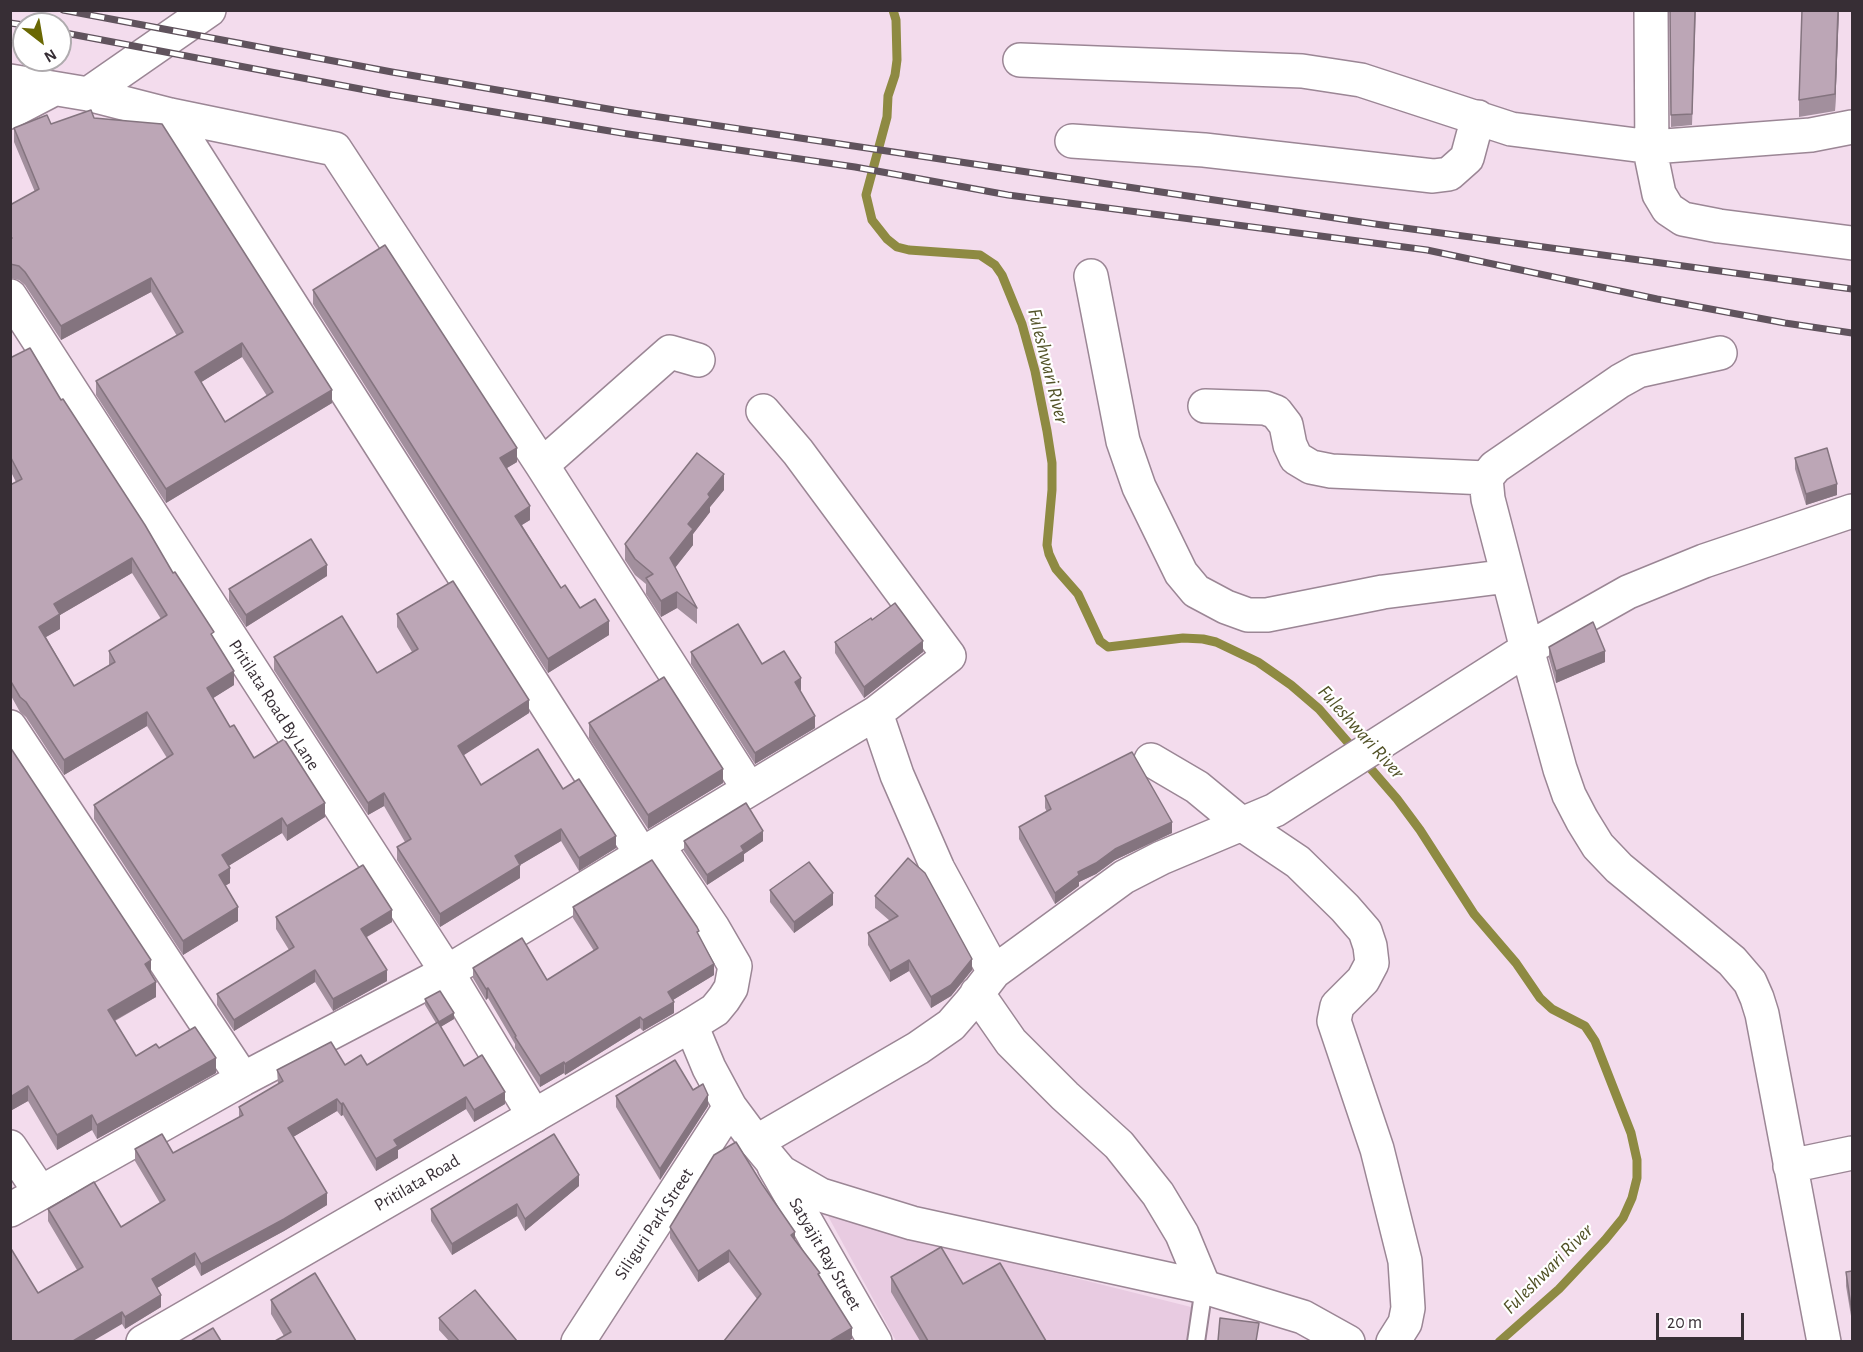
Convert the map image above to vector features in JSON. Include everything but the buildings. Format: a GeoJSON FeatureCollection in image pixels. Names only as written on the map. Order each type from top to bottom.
{"type":"FeatureCollection","features":[{"type":"Feature","properties":{"kind":"street"},"geometry":{"type":"LineString","coordinates":[[88,94],[209,10]]}},
{"type":"Feature","properties":{"kind":"street"},"geometry":{"type":"LineString","coordinates":[[1651,10],[1652,160],[1659,194],[1668,209],[1683,219],[1719,226],[1852,243]]}},
{"type":"Feature","properties":{"kind":"street"},"geometry":{"type":"LineString","coordinates":[[1020,60],[1302,71],[1361,80],[1511,129],[1652,147],[1811,135],[1852,127]]}},
{"type":"Feature","properties":{"kind":"street"},"geometry":{"type":"LineString","coordinates":[[10,81],[88,94],[170,115],[335,149],[542,465],[749,789]]}},
{"type":"Feature","properties":{"kind":"street"},"geometry":{"type":"LineString","coordinates":[[10,112],[54,89]]}},
{"type":"Feature","properties":{"kind":"street"},"geometry":{"type":"LineString","coordinates":[[170,115],[650,851]]}},
{"type":"Feature","properties":{"kind":"street"},"geometry":{"type":"LineString","coordinates":[[1072,141],[1204,150],[1433,176],[1449,174],[1467,158],[1478,117]]}},
{"type":"Feature","properties":{"kind":"street"},"geometry":{"type":"LineString","coordinates":[[1091,276],[1123,441],[1138,487],[1180,573],[1196,591],[1226,607],[1248,615],[1267,615],[1383,592],[1508,576]]}},
{"type":"Feature","properties":{"kind":"street","name":"Pritilata Road By Lane"},"geometry":{"type":"LineString","coordinates":[[10,296],[447,972],[534,1116]]}},
{"type":"Feature","properties":{"kind":"street"},"geometry":{"type":"LineString","coordinates":[[542,465],[670,352],[698,360]]}},
{"type":"Feature","properties":{"kind":"street"},"geometry":{"type":"LineString","coordinates":[[1720,353],[1638,371],[1620,381],[1495,467],[1486,478],[1488,499],[1527,649],[1569,795],[1593,837],[1619,868],[1732,961],[1750,982],[1762,1014],[1824,1341]]}},
{"type":"Feature","properties":{"kind":"street"},"geometry":{"type":"LineString","coordinates":[[1205,406],[1265,408],[1276,412],[1286,425],[1290,446],[1296,458],[1311,467],[1331,471],[1486,478]]}},
{"type":"Feature","properties":{"kind":"street"},"geometry":{"type":"LineString","coordinates":[[10,1210],[243,1079],[447,972],[876,713],[949,656],[798,452],[763,411]]}},
{"type":"Feature","properties":{"kind":"street"},"geometry":{"type":"LineString","coordinates":[[765,1154],[951,1025],[986,982],[1124,877],[1161,858],[1275,810],[1527,649],[1628,592],[1704,561],[1852,511]]}},
{"type":"Feature","properties":{"kind":"street"},"geometry":{"type":"LineString","coordinates":[[876,713],[897,775],[1011,1042],[1065,1096],[1119,1145],[1158,1194],[1182,1234],[1204,1287]]}},
{"type":"Feature","properties":{"kind":"street"},"geometry":{"type":"LineString","coordinates":[[10,727],[243,1079]]}},
{"type":"Feature","properties":{"kind":"street"},"geometry":{"type":"LineString","coordinates":[[1151,760],[1197,787],[1243,825],[1298,862],[1365,931],[1370,946],[1371,963],[1363,980],[1337,1006],[1334,1021],[1377,1149],[1405,1261],[1408,1308],[1405,1323],[1394,1341]]}},
{"type":"Feature","properties":{"kind":"street","name":"Pritilata Road"},"geometry":{"type":"LineString","coordinates":[[143,1341],[715,1010],[731,988],[735,966],[713,928],[650,851]]}},
{"type":"Feature","properties":{"kind":"street"},"geometry":{"type":"LineString","coordinates":[[691,1025],[709,1068],[730,1107],[765,1154],[781,1172],[821,1195],[912,1223],[1204,1287],[1303,1317],[1348,1341]]}},
{"type":"Feature","properties":{"kind":"street","name":"Siliguri Park Street"},"geometry":{"type":"LineString","coordinates":[[578,1341],[730,1107]]}},
{"type":"Feature","properties":{"kind":"street"},"geometry":{"type":"LineString","coordinates":[[10,1147],[40,1192]]}},
{"type":"Feature","properties":{"kind":"street"},"geometry":{"type":"LineString","coordinates":[[1790,1166],[1852,1153]]}},
{"type":"Feature","properties":{"kind":"street","name":"Satyajit Ray Street"},"geometry":{"type":"LineString","coordinates":[[765,1154],[875,1341]]}},
{"type":"Feature","properties":{"kind":"lane"},"geometry":{"type":"LineString","coordinates":[[1196,1341],[1204,1287]]}},
{"type":"Feature","properties":{"kind":"shaded area"},"geometry":{"type":"Polygon","coordinates":[[[828,1216],[1195,1308],[1191,1341],[896,1341],[828,1216]]]}},
{"type":"Feature","properties":{"kind":"waterway","name":"Fuleshwari River"},"geometry":{"type":"LineString","coordinates":[[893,10],[896,20],[897,60],[888,96],[887,117],[866,195],[872,220],[887,239],[897,247],[909,250],[980,255],[995,265],[1002,275],[1022,324],[1035,371],[1047,431],[1052,463],[1047,545],[1049,554],[1056,569],[1078,594],[1100,641],[1108,647],[1183,638],[1203,639],[1216,642],[1258,662],[1291,685],[1319,709],[1397,799],[1420,830],[1474,914],[1516,963],[1540,998],[1552,1009],[1585,1026],[1595,1041],[1631,1133],[1637,1160],[1637,1178],[1632,1198],[1623,1218],[1605,1240],[1559,1289],[1499,1342]]}},
{"type":"Feature","properties":{"kind":"railway"},"geometry":{"type":"LineString","coordinates":[[63,10],[392,72],[626,112],[1375,224],[1852,289]]}},
{"type":"Feature","properties":{"kind":"railway"},"geometry":{"type":"LineString","coordinates":[[72,34],[392,95],[628,134],[855,167],[1008,195],[1427,250],[1657,299],[1852,333]]}}]}
